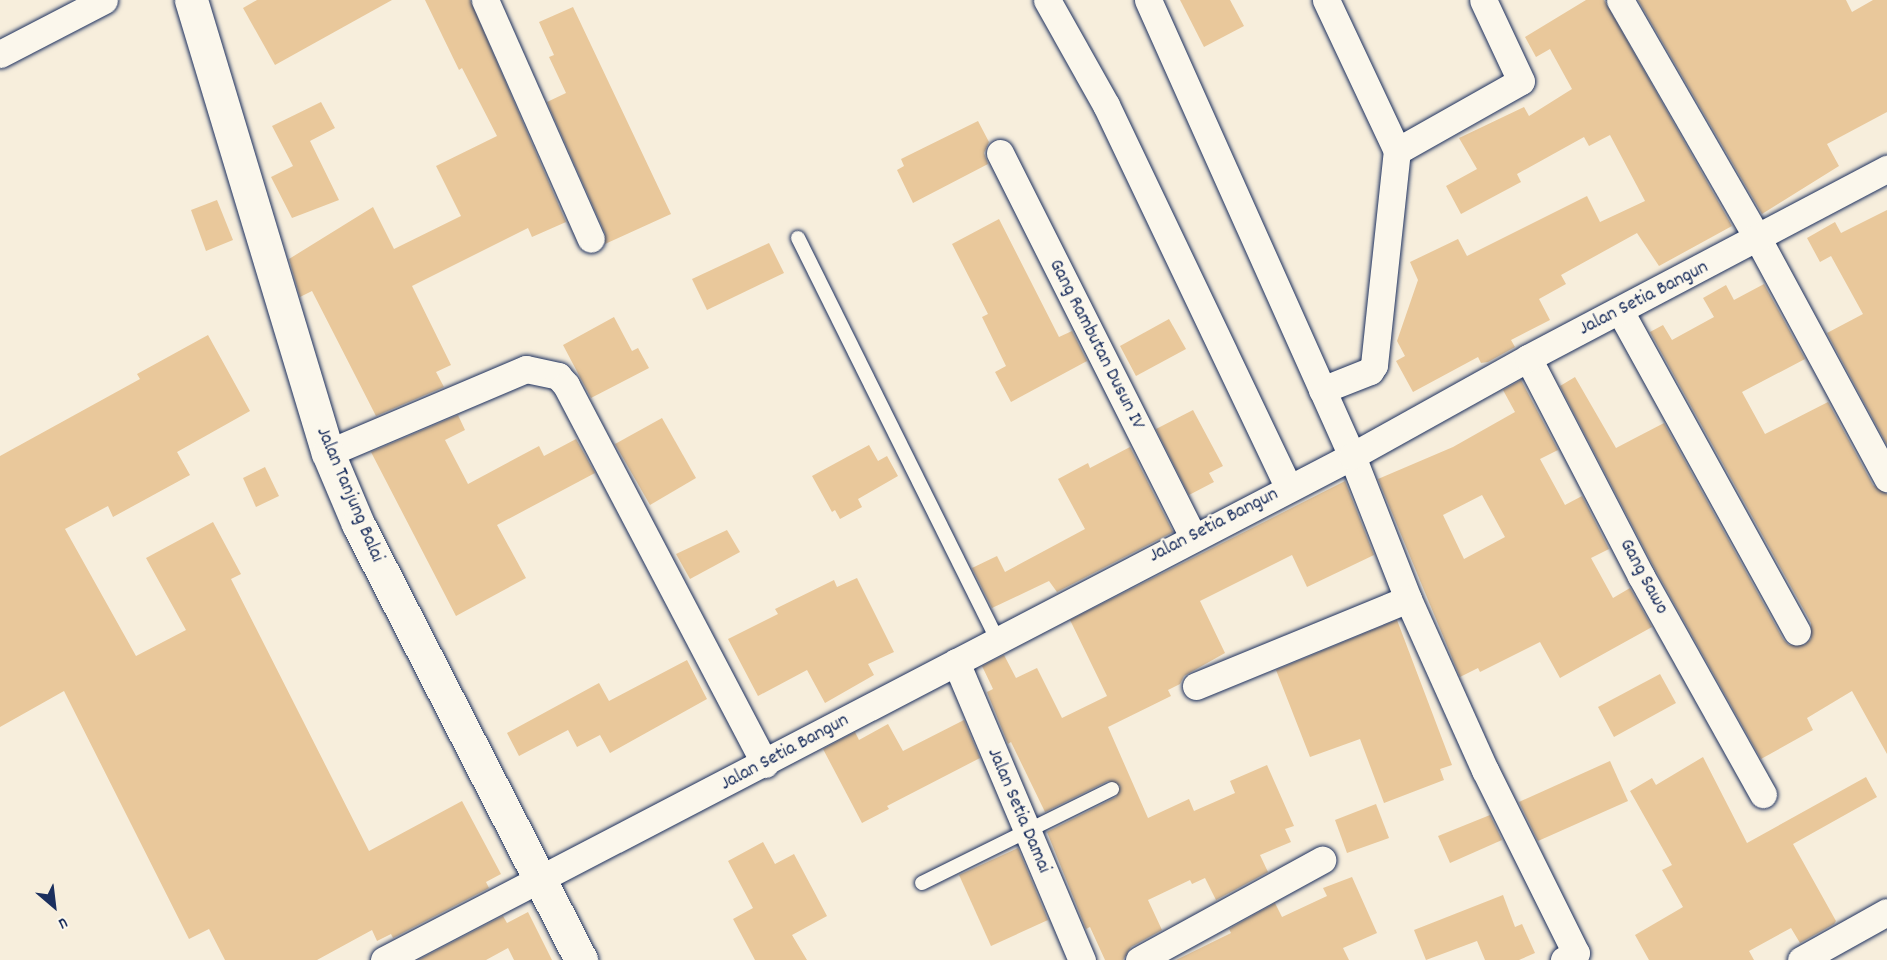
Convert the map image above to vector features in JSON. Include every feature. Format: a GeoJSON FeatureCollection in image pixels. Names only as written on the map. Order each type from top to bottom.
{"type":"FeatureCollection","features":[{"type":"Feature","properties":{"kind":"street"},"geometry":{"type":"LineString","coordinates":[[0,54],[104,0]]}},
{"type":"Feature","properties":{"kind":"street","name":"Jalan Tanjung Balai"},"geometry":{"type":"LineString","coordinates":[[191,0],[328,453],[358,524],[581,960]]}},
{"type":"Feature","properties":{"kind":"street"},"geometry":{"type":"LineString","coordinates":[[485,0],[591,239]]}},
{"type":"Feature","properties":{"kind":"street"},"geometry":{"type":"LineString","coordinates":[[1047,0],[1106,105],[1288,488]]}},
{"type":"Feature","properties":{"kind":"street"},"geometry":{"type":"LineString","coordinates":[[1148,0],[1352,456],[1408,599],[1485,770],[1579,958]]}},
{"type":"Feature","properties":{"kind":"street"},"geometry":{"type":"LineString","coordinates":[[1322,390],[1370,371],[1374,365],[1397,152],[1326,0]]}},
{"type":"Feature","properties":{"kind":"street"},"geometry":{"type":"LineString","coordinates":[[1397,152],[1521,81],[1483,0]]}},
{"type":"Feature","properties":{"kind":"street"},"geometry":{"type":"LineString","coordinates":[[1620,0],[1758,239],[1887,478]]}},
{"type":"Feature","properties":{"kind":"street","name":"Gang Rambutan Dusun IV"},"geometry":{"type":"LineString","coordinates":[[1000,153],[1193,537]]}},
{"type":"Feature","properties":{"kind":"street","name":"Jalan Setia Bangun"},"geometry":{"type":"LineString","coordinates":[[384,960],[765,764],[996,639],[1352,456],[1528,358],[1758,239],[1887,169]]}},
{"type":"Feature","properties":{"kind":"street"},"geometry":{"type":"LineString","coordinates":[[1620,311],[1797,631]]}},
{"type":"Feature","properties":{"kind":"street","name":"Gang Sawo"},"geometry":{"type":"LineString","coordinates":[[1528,358],[1641,576],[1763,794]]}},
{"type":"Feature","properties":{"kind":"street"},"geometry":{"type":"LineString","coordinates":[[328,453],[526,369],[558,376],[581,413],[765,764]]}},
{"type":"Feature","properties":{"kind":"street"},"geometry":{"type":"LineString","coordinates":[[1196,686],[1408,599]]}},
{"type":"Feature","properties":{"kind":"street","name":"Jalan Setia Damai"},"geometry":{"type":"LineString","coordinates":[[956,662],[1082,960]]}},
{"type":"Feature","properties":{"kind":"street"},"geometry":{"type":"LineString","coordinates":[[1139,960],[1322,860]]}},
{"type":"Feature","properties":{"kind":"street"},"geometry":{"type":"LineString","coordinates":[[1801,960],[1887,912]]}},
{"type":"Feature","properties":{"kind":"lane"},"geometry":{"type":"LineString","coordinates":[[798,238],[996,639]]}},
{"type":"Feature","properties":{"kind":"lane"},"geometry":{"type":"LineString","coordinates":[[922,883],[1112,789]]}},
{"type":"Feature","properties":{"kind":"building"},"geometry":{"type":"Polygon","coordinates":[[[257,0],[392,0],[275,65],[243,8],[257,0]]]}},
{"type":"Feature","properties":{"kind":"building"},"geometry":{"type":"Polygon","coordinates":[[[425,0],[470,0],[566,222],[532,237],[528,228],[412,286],[451,365],[436,372],[444,387],[376,416],[312,291],[300,297],[289,259],[373,207],[394,249],[461,216],[436,166],[497,136],[462,68],[459,70],[425,0]]]}},
{"type":"Feature","properties":{"kind":"building"},"geometry":{"type":"Polygon","coordinates":[[[1180,0],[1230,0],[1244,26],[1204,47],[1180,0]]]}},
{"type":"Feature","properties":{"kind":"building"},"geometry":{"type":"Polygon","coordinates":[[[1586,0],[1604,0],[1732,226],[1659,266],[1637,233],[1561,275],[1566,284],[1539,299],[1550,320],[1511,340],[1515,347],[1488,362],[1481,363],[1478,357],[1413,392],[1396,361],[1405,356],[1397,341],[1418,280],[1410,262],[1458,239],[1467,256],[1587,196],[1600,222],[1645,201],[1610,135],[1589,146],[1584,137],[1517,174],[1521,182],[1461,214],[1446,186],[1477,169],[1459,138],[1524,107],[1529,116],[1572,89],[1550,49],[1536,57],[1525,37],[1586,0]]]}},
{"type":"Feature","properties":{"kind":"building"},"geometry":{"type":"Polygon","coordinates":[[[1638,0],[1846,0],[1852,12],[1873,0],[1887,0],[1887,112],[1827,144],[1839,166],[1762,214],[1638,0]]]}},
{"type":"Feature","properties":{"kind":"building"},"geometry":{"type":"Polygon","coordinates":[[[573,7],[671,214],[605,244],[605,233],[547,102],[566,93],[549,57],[554,55],[539,22],[573,7]]]}},
{"type":"Feature","properties":{"kind":"building"},"geometry":{"type":"Polygon","coordinates":[[[321,102],[335,128],[310,141],[339,200],[292,218],[271,177],[293,166],[272,126],[321,102]]]}},
{"type":"Feature","properties":{"kind":"building"},"geometry":{"type":"Polygon","coordinates":[[[978,121],[989,142],[984,153],[988,164],[913,203],[897,170],[904,166],[901,159],[978,121]]]}},
{"type":"Feature","properties":{"kind":"building"},"geometry":{"type":"Polygon","coordinates":[[[217,200],[233,240],[206,251],[191,210],[217,200]]]}},
{"type":"Feature","properties":{"kind":"building"},"geometry":{"type":"Polygon","coordinates":[[[1887,210],[1887,445],[1827,333],[1863,314],[1831,256],[1820,262],[1807,238],[1835,222],[1841,233],[1887,210]]]}},
{"type":"Feature","properties":{"kind":"building"},"geometry":{"type":"Polygon","coordinates":[[[999,219],[1059,337],[1072,331],[1087,361],[1011,402],[995,372],[1006,366],[982,317],[988,314],[952,244],[999,219]]]}},
{"type":"Feature","properties":{"kind":"building"},"geometry":{"type":"Polygon","coordinates":[[[769,243],[784,273],[707,310],[692,279],[769,243]]]}},
{"type":"Feature","properties":{"kind":"building"},"geometry":{"type":"Polygon","coordinates":[[[1764,284],[1805,359],[1742,392],[1765,434],[1828,402],[1873,485],[1887,494],[1887,754],[1852,691],[1807,718],[1813,730],[1761,759],[1655,569],[1560,386],[1575,377],[1616,448],[1664,423],[1783,639],[1789,645],[1804,645],[1811,639],[1811,623],[1650,332],[1663,325],[1672,340],[1714,317],[1703,298],[1726,285],[1734,300],[1764,284]]]}},
{"type":"Feature","properties":{"kind":"building"},"geometry":{"type":"Polygon","coordinates":[[[614,317],[632,351],[638,348],[649,368],[591,398],[563,345],[614,317]]]}},
{"type":"Feature","properties":{"kind":"building"},"geometry":{"type":"Polygon","coordinates":[[[1169,319],[1186,349],[1136,376],[1120,346],[1169,319]]]}},
{"type":"Feature","properties":{"kind":"building"},"geometry":{"type":"Polygon","coordinates":[[[208,335],[250,411],[177,452],[190,475],[113,517],[108,506],[65,529],[136,656],[186,630],[146,558],[213,522],[241,574],[231,579],[369,851],[462,801],[501,874],[486,882],[489,888],[393,938],[391,934],[377,941],[372,930],[317,960],[225,960],[209,929],[189,939],[64,691],[0,727],[0,456],[140,379],[137,374],[208,335]]]}},
{"type":"Feature","properties":{"kind":"building"},"geometry":{"type":"Polygon","coordinates":[[[1521,380],[1558,450],[1540,459],[1565,505],[1582,496],[1609,549],[1591,558],[1613,598],[1630,588],[1652,627],[1560,678],[1540,642],[1480,672],[1478,668],[1460,677],[1378,479],[1453,447],[1515,412],[1503,390],[1521,380]],[[1482,495],[1443,515],[1464,559],[1505,537],[1482,495]]]}},
{"type":"Feature","properties":{"kind":"building"},"geometry":{"type":"Polygon","coordinates":[[[1193,410],[1223,466],[1209,473],[1214,482],[1189,495],[1156,429],[1193,410]]]}},
{"type":"Feature","properties":{"kind":"building"},"geometry":{"type":"Polygon","coordinates":[[[458,415],[465,430],[445,440],[468,484],[539,446],[544,456],[576,439],[595,473],[497,525],[526,578],[456,616],[371,452],[458,415]]]}},
{"type":"Feature","properties":{"kind":"building"},"geometry":{"type":"Polygon","coordinates":[[[662,418],[696,478],[650,505],[615,444],[662,418]]]}},
{"type":"Feature","properties":{"kind":"building"},"geometry":{"type":"Polygon","coordinates":[[[869,445],[878,461],[887,456],[898,476],[858,499],[862,507],[840,519],[835,510],[832,512],[812,476],[869,445]]]}},
{"type":"Feature","properties":{"kind":"building"},"geometry":{"type":"Polygon","coordinates":[[[1130,447],[1173,532],[1057,592],[1049,581],[992,608],[972,568],[997,556],[1005,572],[1085,529],[1058,479],[1088,463],[1090,468],[1130,447]]]}},
{"type":"Feature","properties":{"kind":"building"},"geometry":{"type":"Polygon","coordinates":[[[265,467],[279,496],[256,507],[243,478],[265,467]]]}},
{"type":"Feature","properties":{"kind":"building"},"geometry":{"type":"Polygon","coordinates":[[[1345,481],[1374,555],[1307,587],[1292,555],[1200,601],[1225,653],[1184,676],[1180,684],[1168,690],[1171,696],[1108,727],[1148,818],[1189,799],[1194,811],[1235,793],[1230,781],[1267,765],[1294,826],[1285,829],[1291,842],[1260,855],[1268,872],[1216,900],[1205,878],[1192,884],[1190,880],[1148,900],[1162,930],[1131,947],[1123,960],[1105,960],[1090,927],[1086,929],[1047,832],[1116,797],[1120,786],[1108,781],[1045,812],[1011,742],[1008,744],[987,692],[993,689],[982,666],[1004,655],[1016,678],[1037,668],[1062,718],[1107,696],[1070,620],[1345,481]]]}},
{"type":"Feature","properties":{"kind":"building"},"geometry":{"type":"Polygon","coordinates":[[[727,530],[740,552],[690,579],[676,554],[727,530]]]}},
{"type":"Feature","properties":{"kind":"building"},"geometry":{"type":"Polygon","coordinates":[[[857,578],[894,652],[868,664],[874,675],[825,703],[807,670],[758,696],[728,639],[778,614],[775,609],[834,580],[837,587],[857,578]]]}},
{"type":"Feature","properties":{"kind":"building"},"geometry":{"type":"Polygon","coordinates":[[[1397,620],[1452,765],[1440,769],[1444,780],[1384,803],[1360,739],[1310,757],[1276,670],[1397,620]]]}},
{"type":"Feature","properties":{"kind":"building"},"geometry":{"type":"Polygon","coordinates":[[[687,660],[707,699],[610,753],[600,735],[577,747],[568,730],[519,756],[507,733],[599,683],[609,701],[687,660]]]}},
{"type":"Feature","properties":{"kind":"building"},"geometry":{"type":"Polygon","coordinates":[[[1660,674],[1676,703],[1614,737],[1598,707],[1660,674]]]}},
{"type":"Feature","properties":{"kind":"building"},"geometry":{"type":"Polygon","coordinates":[[[964,720],[980,758],[887,806],[889,809],[862,823],[823,749],[855,732],[859,740],[888,724],[903,751],[964,720]]]}},
{"type":"Feature","properties":{"kind":"building"},"geometry":{"type":"Polygon","coordinates":[[[1703,757],[1747,843],[1866,777],[1877,797],[1793,844],[1836,921],[1834,924],[1800,943],[1791,928],[1749,951],[1754,960],[1649,960],[1635,935],[1683,907],[1662,870],[1672,865],[1630,791],[1652,778],[1656,785],[1703,757]]]}},
{"type":"Feature","properties":{"kind":"building"},"geometry":{"type":"Polygon","coordinates":[[[1610,761],[1628,801],[1538,841],[1519,802],[1610,761]]]}},
{"type":"Feature","properties":{"kind":"building"},"geometry":{"type":"Polygon","coordinates":[[[1376,804],[1389,838],[1347,853],[1335,820],[1376,804]]]}},
{"type":"Feature","properties":{"kind":"building"},"geometry":{"type":"Polygon","coordinates":[[[1490,815],[1502,840],[1450,863],[1438,836],[1490,815]]]}},
{"type":"Feature","properties":{"kind":"building"},"geometry":{"type":"Polygon","coordinates":[[[763,842],[775,864],[794,854],[827,916],[792,935],[807,960],[755,960],[733,919],[753,908],[728,861],[763,842]]]}},
{"type":"Feature","properties":{"kind":"building"},"geometry":{"type":"Polygon","coordinates":[[[1018,848],[1048,920],[991,946],[959,875],[1018,848]]]}},
{"type":"Feature","properties":{"kind":"building"},"geometry":{"type":"Polygon","coordinates":[[[1352,877],[1377,933],[1343,948],[1349,960],[1176,960],[1231,933],[1229,929],[1275,903],[1282,917],[1327,896],[1323,888],[1352,877]]]}},
{"type":"Feature","properties":{"kind":"building"},"geometry":{"type":"Polygon","coordinates":[[[1503,895],[1515,927],[1522,924],[1535,953],[1519,960],[1485,960],[1477,941],[1426,960],[1414,930],[1503,895]]]}},
{"type":"Feature","properties":{"kind":"building"},"geometry":{"type":"Polygon","coordinates":[[[528,912],[552,960],[514,960],[508,948],[486,960],[418,960],[503,916],[507,923],[528,912]]]}}]}
